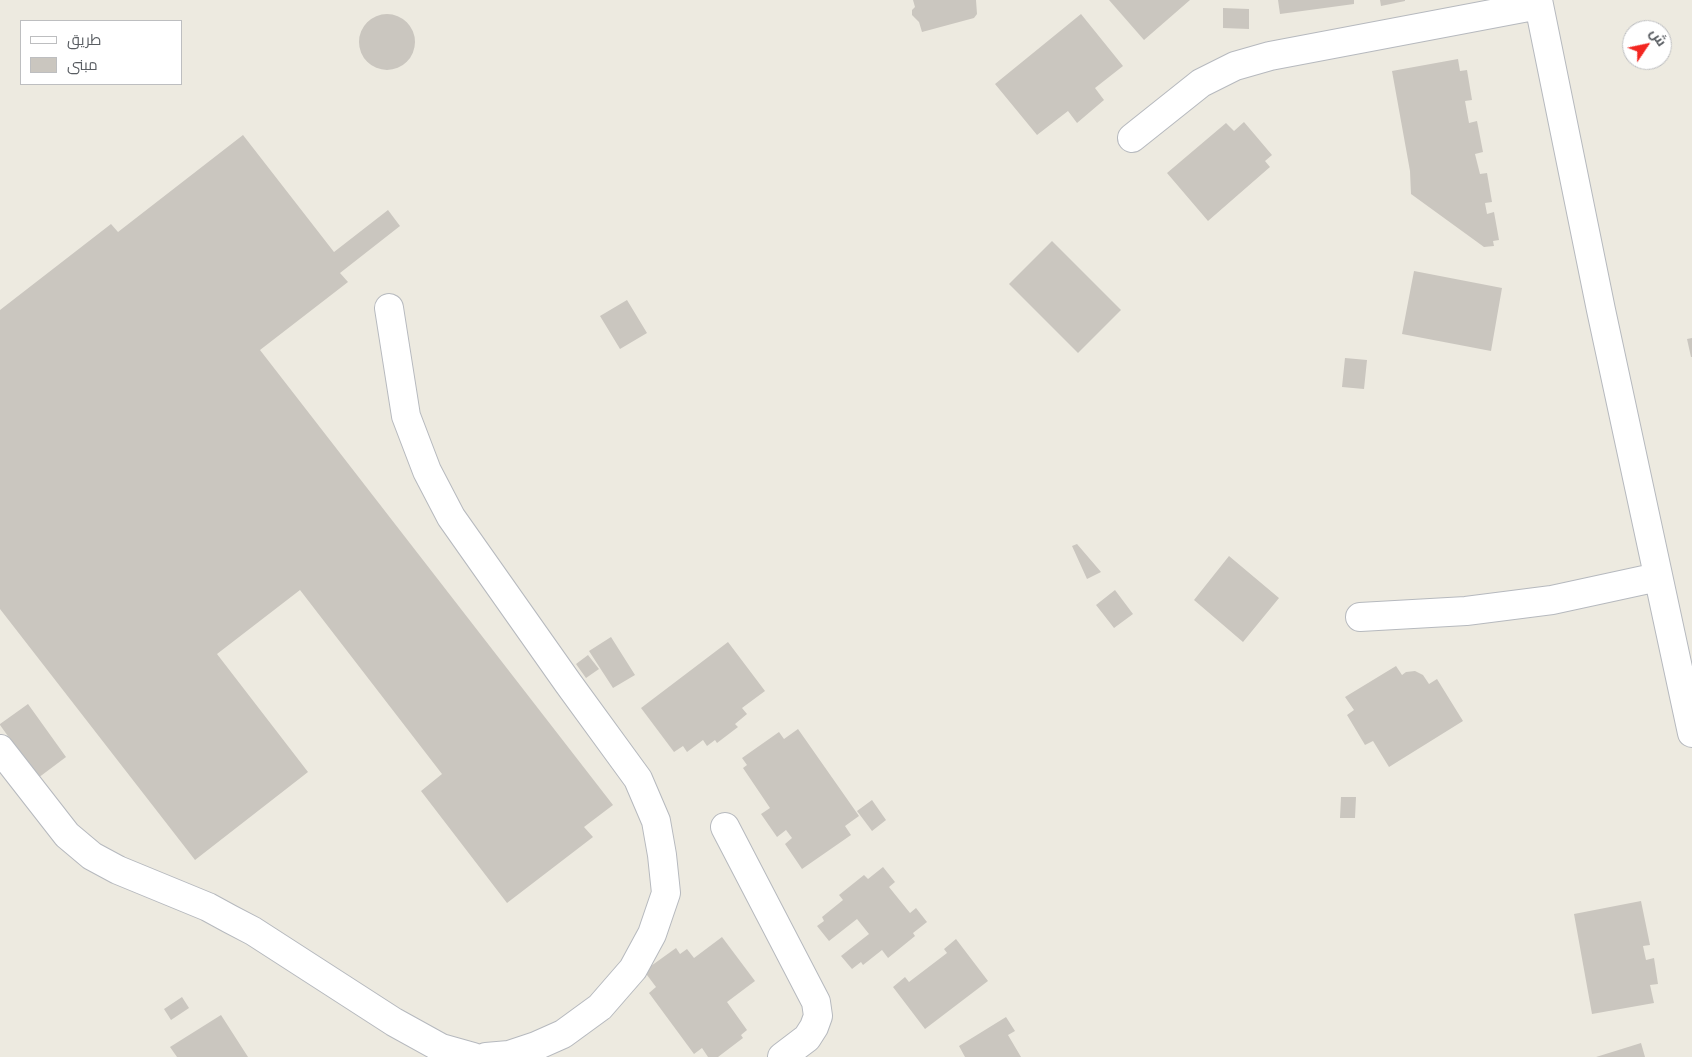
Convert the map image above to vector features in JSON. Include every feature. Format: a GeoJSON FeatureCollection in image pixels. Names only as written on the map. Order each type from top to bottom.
{"type":"FeatureCollection","features":[{"type":"Feature","properties":{"kind":"street"},"geometry":{"type":"LineString","coordinates":[[1132,138],[1201,83],[1235,66],[1270,56],[1538,2],[1692,733]]}},
{"type":"Feature","properties":{"kind":"street"},"geometry":{"type":"LineString","coordinates":[[389,308],[406,416],[427,471],[452,517],[568,684],[638,779],[656,821],[662,854],[666,893],[652,934],[633,969],[600,1007],[563,1034],[508,1055],[486,1057]]}},
{"type":"Feature","properties":{"kind":"street"},"geometry":{"type":"LineString","coordinates":[[1360,617],[1476,610],[1552,600],[1658,577]]}},
{"type":"Feature","properties":{"kind":"street"},"geometry":{"type":"LineString","coordinates":[[0,749],[67,835],[92,856],[118,870],[208,907],[253,931],[394,1022],[441,1048],[473,1057]]}},
{"type":"Feature","properties":{"kind":"street"},"geometry":{"type":"LineString","coordinates":[[726,827],[816,1002],[818,1016],[807,1038],[782,1057]]}},
{"type":"Feature","properties":{"kind":"building"},"geometry":{"type":"Polygon","coordinates":[[[913,0],[976,0],[977,14],[974,18],[922,32],[919,22],[912,15],[912,10],[915,7],[913,0]]]}},
{"type":"Feature","properties":{"kind":"building"},"geometry":{"type":"Polygon","coordinates":[[[1109,0],[1190,0],[1144,40],[1109,0]]]}},
{"type":"Feature","properties":{"kind":"building"},"geometry":{"type":"Polygon","coordinates":[[[1278,0],[1354,0],[1354,4],[1280,14],[1278,0]]]}},
{"type":"Feature","properties":{"kind":"building"},"geometry":{"type":"Polygon","coordinates":[[[1380,0],[1405,0],[1405,1],[1381,6],[1380,0]]]}},
{"type":"Feature","properties":{"kind":"building"},"geometry":{"type":"Polygon","coordinates":[[[1223,8],[1249,9],[1249,29],[1223,28],[1223,8]]]}},
{"type":"Feature","properties":{"kind":"building"},"geometry":{"type":"Polygon","coordinates":[[[382,14],[392,14],[407,22],[413,31],[415,42],[413,53],[407,62],[392,70],[382,70],[371,65],[364,58],[359,47],[359,37],[364,26],[371,19],[382,14]]]}},
{"type":"Feature","properties":{"kind":"building"},"geometry":{"type":"Polygon","coordinates":[[[1081,14],[1123,66],[1095,88],[1104,100],[1077,123],[1068,111],[1037,135],[995,84],[1081,14]]]}},
{"type":"Feature","properties":{"kind":"building"},"geometry":{"type":"Polygon","coordinates":[[[1458,59],[1460,71],[1467,70],[1472,100],[1465,101],[1469,123],[1477,121],[1483,152],[1475,154],[1480,174],[1487,173],[1492,202],[1485,203],[1487,214],[1494,212],[1499,240],[1493,241],[1494,246],[1484,247],[1411,194],[1410,171],[1392,71],[1458,59]]]}},
{"type":"Feature","properties":{"kind":"building"},"geometry":{"type":"Polygon","coordinates":[[[1244,122],[1272,155],[1265,161],[1270,167],[1208,221],[1167,173],[1226,123],[1234,131],[1244,122]]]}},
{"type":"Feature","properties":{"kind":"building"},"geometry":{"type":"Polygon","coordinates":[[[243,135],[334,252],[388,210],[400,226],[340,273],[348,282],[260,350],[613,805],[584,827],[593,837],[507,903],[421,791],[442,774],[300,590],[217,654],[308,772],[195,860],[0,609],[0,310],[111,224],[118,232],[243,135]]]}},
{"type":"Feature","properties":{"kind":"building"},"geometry":{"type":"Polygon","coordinates":[[[1052,241],[1121,310],[1078,353],[1009,284],[1052,241]]]}},
{"type":"Feature","properties":{"kind":"building"},"geometry":{"type":"Polygon","coordinates":[[[1414,271],[1502,288],[1491,351],[1402,334],[1414,271]]]}},
{"type":"Feature","properties":{"kind":"building"},"geometry":{"type":"Polygon","coordinates":[[[627,300],[647,333],[620,349],[600,316],[627,300]]]}},
{"type":"Feature","properties":{"kind":"building"},"geometry":{"type":"Polygon","coordinates":[[[1692,338],[1692,357],[1691,357],[1687,339],[1692,338]]]}},
{"type":"Feature","properties":{"kind":"building"},"geometry":{"type":"Polygon","coordinates":[[[1345,358],[1367,360],[1364,389],[1342,387],[1345,358]]]}},
{"type":"Feature","properties":{"kind":"building"},"geometry":{"type":"Polygon","coordinates":[[[1077,544],[1101,572],[1087,579],[1072,546],[1077,544]]]}},
{"type":"Feature","properties":{"kind":"building"},"geometry":{"type":"Polygon","coordinates":[[[1229,556],[1279,598],[1243,642],[1194,600],[1229,556]]]}},
{"type":"Feature","properties":{"kind":"building"},"geometry":{"type":"Polygon","coordinates":[[[1115,590],[1133,614],[1114,628],[1096,605],[1115,590]]]}},
{"type":"Feature","properties":{"kind":"building"},"geometry":{"type":"Polygon","coordinates":[[[611,637],[635,675],[613,688],[589,651],[611,637]]]}},
{"type":"Feature","properties":{"kind":"building"},"geometry":{"type":"Polygon","coordinates":[[[728,642],[765,691],[742,708],[747,714],[735,724],[738,727],[717,743],[715,740],[707,746],[703,740],[687,752],[683,746],[674,752],[641,708],[728,642]]]}},
{"type":"Feature","properties":{"kind":"building"},"geometry":{"type":"Polygon","coordinates":[[[588,655],[599,669],[586,678],[576,664],[588,655]]]}},
{"type":"Feature","properties":{"kind":"building"},"geometry":{"type":"Polygon","coordinates":[[[1396,666],[1402,675],[1406,672],[1415,671],[1423,675],[1429,684],[1437,679],[1463,721],[1389,767],[1373,741],[1365,745],[1347,715],[1354,710],[1345,697],[1396,666]]]}},
{"type":"Feature","properties":{"kind":"building"},"geometry":{"type":"Polygon","coordinates":[[[28,704],[66,757],[38,778],[0,725],[28,704]]]}},
{"type":"Feature","properties":{"kind":"building"},"geometry":{"type":"Polygon","coordinates":[[[798,729],[859,816],[845,826],[851,835],[802,869],[785,844],[792,838],[786,830],[777,837],[761,814],[770,808],[743,768],[747,765],[742,758],[779,732],[784,739],[798,729]]]}},
{"type":"Feature","properties":{"kind":"building"},"geometry":{"type":"Polygon","coordinates":[[[1341,797],[1356,797],[1355,818],[1340,818],[1341,797]]]}},
{"type":"Feature","properties":{"kind":"building"},"geometry":{"type":"Polygon","coordinates":[[[872,800],[886,820],[872,831],[857,811],[872,800]]]}},
{"type":"Feature","properties":{"kind":"building"},"geometry":{"type":"Polygon","coordinates":[[[883,867],[895,882],[889,887],[910,913],[916,908],[927,922],[913,933],[915,936],[888,958],[882,950],[863,965],[861,962],[852,969],[841,956],[869,934],[857,919],[829,941],[817,926],[824,921],[822,917],[843,900],[839,895],[864,875],[868,879],[883,867]]]}},
{"type":"Feature","properties":{"kind":"building"},"geometry":{"type":"Polygon","coordinates":[[[1641,901],[1650,945],[1643,946],[1646,960],[1654,958],[1658,984],[1650,985],[1654,1003],[1592,1014],[1574,914],[1641,901]]]}},
{"type":"Feature","properties":{"kind":"building"},"geometry":{"type":"Polygon","coordinates":[[[722,937],[755,981],[727,1002],[747,1030],[741,1035],[743,1038],[718,1057],[708,1057],[702,1048],[694,1054],[649,993],[656,987],[644,971],[676,948],[680,954],[687,949],[694,958],[722,937]]]}},
{"type":"Feature","properties":{"kind":"building"},"geometry":{"type":"Polygon","coordinates":[[[956,939],[988,981],[925,1029],[893,987],[905,977],[909,982],[947,953],[944,949],[956,939]]]}},
{"type":"Feature","properties":{"kind":"building"},"geometry":{"type":"Polygon","coordinates":[[[182,997],[189,1008],[171,1020],[164,1009],[182,997]]]}},
{"type":"Feature","properties":{"kind":"building"},"geometry":{"type":"Polygon","coordinates":[[[221,1015],[248,1057],[177,1057],[170,1047],[221,1015]]]}},
{"type":"Feature","properties":{"kind":"building"},"geometry":{"type":"Polygon","coordinates":[[[1006,1017],[1015,1031],[1008,1035],[1021,1057],[965,1057],[959,1046],[1006,1017]]]}},
{"type":"Feature","properties":{"kind":"building"},"geometry":{"type":"Polygon","coordinates":[[[1641,1043],[1645,1057],[1596,1057],[1641,1043]]]}}]}
